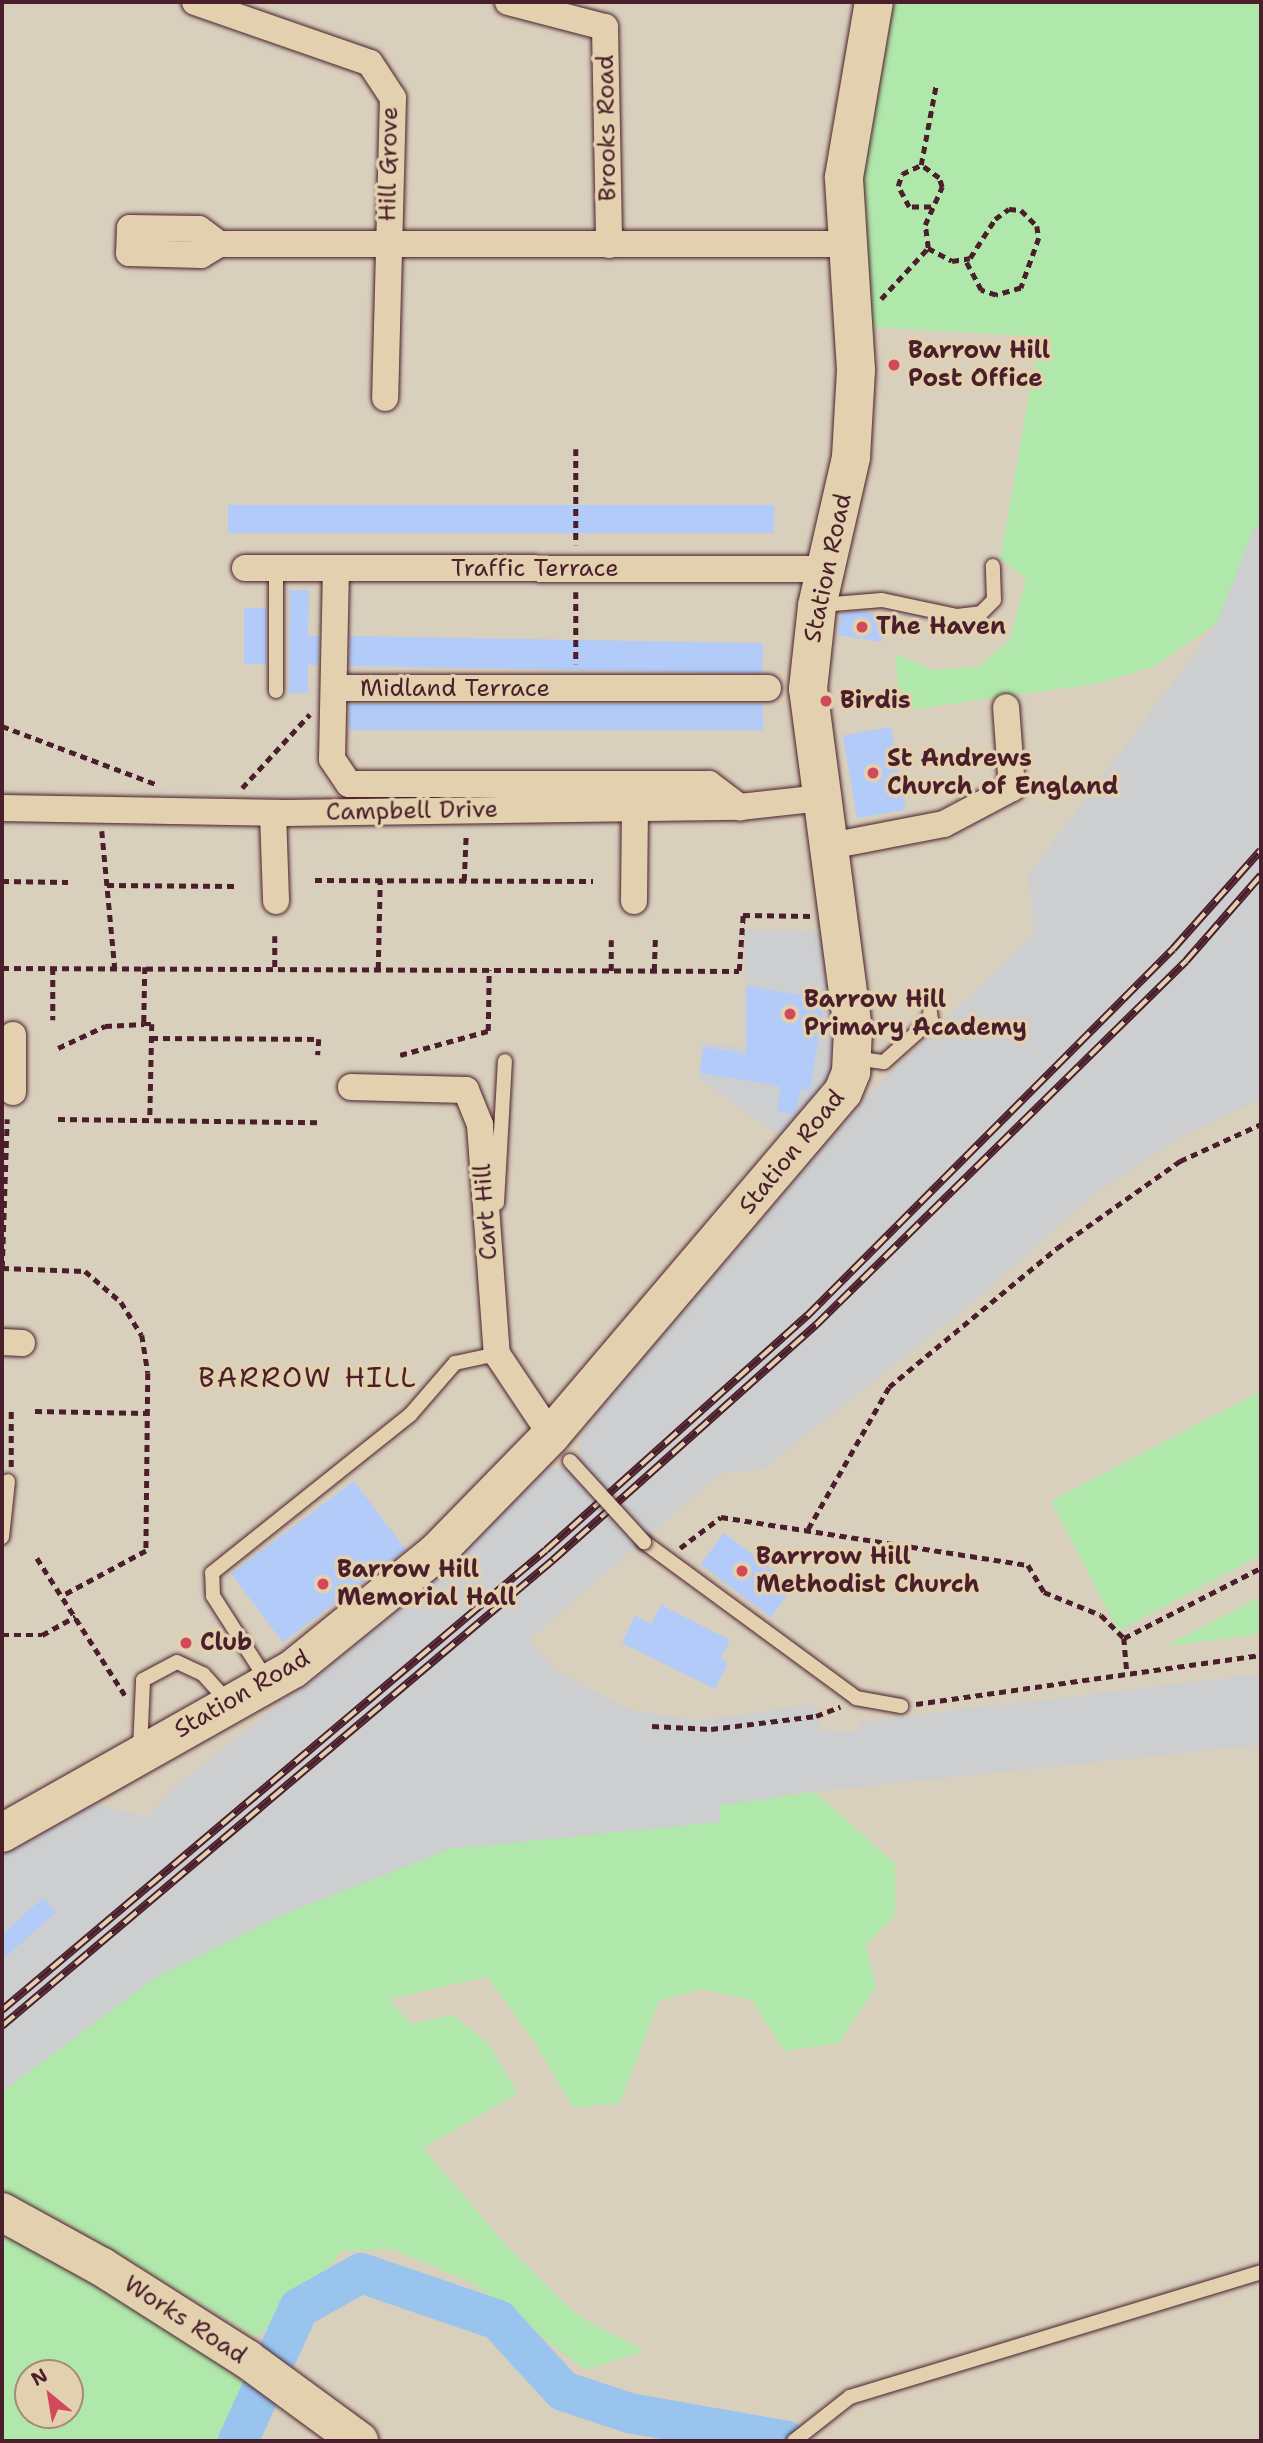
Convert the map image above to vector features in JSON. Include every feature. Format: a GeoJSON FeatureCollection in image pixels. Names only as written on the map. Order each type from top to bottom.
{"type":"FeatureCollection","features":[{"type":"Feature","properties":{"kind":"street","name":"Hill Grove"},"geometry":{"type":"LineString","coordinates":[[195,2],[370,64],[393,98],[387,247]]}},
{"type":"Feature","properties":{"kind":"street","name":"Brooks Road"},"geometry":{"type":"LineString","coordinates":[[508,2],[605,27],[609,245]]}},
{"type":"Feature","properties":{"kind":"street","name":"Station Road"},"geometry":{"type":"LineString","coordinates":[[2,1833],[140,1752],[293,1669],[561,1448],[829,1113],[848,1081],[853,1057],[840,916],[808,689],[817,606],[851,457],[856,370],[845,244],[849,135],[874,2]]}},
{"type":"Feature","properties":{"kind":"street"},"geometry":{"type":"LineString","coordinates":[[219,244],[387,247],[845,244]]}},
{"type":"Feature","properties":{"kind":"street"},"geometry":{"type":"LineString","coordinates":[[385,398],[387,247]]}},
{"type":"Feature","properties":{"kind":"street","name":"Traffic Terrace"},"geometry":{"type":"LineString","coordinates":[[245,568],[825,569]]}},
{"type":"Feature","properties":{"kind":"street"},"geometry":{"type":"LineString","coordinates":[[336,568],[332,760],[349,784],[709,785],[740,807]]}},
{"type":"Feature","properties":{"kind":"street","name":"Midland Terrace"},"geometry":{"type":"LineString","coordinates":[[334,688],[768,688]]}},
{"type":"Feature","properties":{"kind":"street"},"geometry":{"type":"LineString","coordinates":[[831,845],[944,824],[1012,788],[1006,707]]}},
{"type":"Feature","properties":{"kind":"street","name":"Campbell Drive"},"geometry":{"type":"LineString","coordinates":[[2,808],[273,813],[466,811],[740,807],[822,798]]}},
{"type":"Feature","properties":{"kind":"street"},"geometry":{"type":"LineString","coordinates":[[634,901],[635,808]]}},
{"type":"Feature","properties":{"kind":"street"},"geometry":{"type":"LineString","coordinates":[[273,813],[276,901]]}},
{"type":"Feature","properties":{"kind":"street"},"geometry":{"type":"LineString","coordinates":[[13,1092],[33,1035]]}},
{"type":"Feature","properties":{"kind":"street","name":"Cart Hill"},"geometry":{"type":"LineString","coordinates":[[351,1087],[466,1090],[480,1125],[497,1354],[561,1448]]}},
{"type":"Feature","properties":{"kind":"street","name":"Works Road"},"geometry":{"type":"LineString","coordinates":[[2,2212],[102,2267],[253,2363],[359,2441]]}},
{"type":"Feature","properties":{"kind":"lane"},"geometry":{"type":"LineString","coordinates":[[817,606],[882,600],[957,616],[981,613],[994,600],[993,566]]}},
{"type":"Feature","properties":{"kind":"lane"},"geometry":{"type":"LineString","coordinates":[[276,568],[276,691]]}},
{"type":"Feature","properties":{"kind":"lane"},"geometry":{"type":"LineString","coordinates":[[853,1057],[884,1062],[931,1020],[930,1013]]}},
{"type":"Feature","properties":{"kind":"lane"},"geometry":{"type":"LineString","coordinates":[[492,1287],[505,1061]]}},
{"type":"Feature","properties":{"kind":"lane"},"geometry":{"type":"LineString","coordinates":[[268,1683],[213,1596],[212,1573],[410,1415],[455,1363],[497,1354]]}},
{"type":"Feature","properties":{"kind":"lane"},"geometry":{"type":"LineString","coordinates":[[561,1448],[644,1542],[665,1559],[856,1698],[901,1706]]}},
{"type":"Feature","properties":{"kind":"lane"},"geometry":{"type":"LineString","coordinates":[[2,1537],[9,1476]]}},
{"type":"Feature","properties":{"kind":"lane"},"geometry":{"type":"LineString","coordinates":[[140,1752],[139,1699],[143,1680],[177,1661],[202,1675],[230,1704]]}},
{"type":"Feature","properties":{"kind":"lane"},"geometry":{"type":"LineString","coordinates":[[799,2437],[850,2397],[1261,2272]]}},
{"type":"Feature","properties":{"kind":"path"},"geometry":{"type":"LineString","coordinates":[[921,165],[936,85]]}},
{"type":"Feature","properties":{"kind":"path"},"geometry":{"type":"LineString","coordinates":[[921,165],[902,174],[901,198],[909,207],[932,207]]}},
{"type":"Feature","properties":{"kind":"path"},"geometry":{"type":"LineString","coordinates":[[921,165],[939,178],[942,187],[925,225],[928,248]]}},
{"type":"Feature","properties":{"kind":"path"},"geometry":{"type":"LineString","coordinates":[[928,248],[952,261],[965,260],[977,252],[995,219],[1009,209],[1021,210],[1037,226],[1039,237],[1021,288],[996,295],[981,290],[965,260]]}},
{"type":"Feature","properties":{"kind":"path"},"geometry":{"type":"LineString","coordinates":[[852,318],[879,301],[928,248]]}},
{"type":"Feature","properties":{"kind":"path"},"geometry":{"type":"LineString","coordinates":[[229,789],[242,789],[334,688]]}},
{"type":"Feature","properties":{"kind":"path"},"geometry":{"type":"LineString","coordinates":[[2,726],[169,788]]}},
{"type":"Feature","properties":{"kind":"path"},"geometry":{"type":"LineString","coordinates":[[100,809],[116,968]]}},
{"type":"Feature","properties":{"kind":"path"},"geometry":{"type":"LineString","coordinates":[[464,881],[466,811]]}},
{"type":"Feature","properties":{"kind":"path"},"geometry":{"type":"LineString","coordinates":[[315,880],[593,881]]}},
{"type":"Feature","properties":{"kind":"path"},"geometry":{"type":"LineString","coordinates":[[378,969],[380,880]]}},
{"type":"Feature","properties":{"kind":"path"},"geometry":{"type":"LineString","coordinates":[[2,881],[68,882]]}},
{"type":"Feature","properties":{"kind":"path"},"geometry":{"type":"LineString","coordinates":[[107,885],[237,886]]}},
{"type":"Feature","properties":{"kind":"path"},"geometry":{"type":"LineString","coordinates":[[2,968],[738,971],[743,915],[840,916]]}},
{"type":"Feature","properties":{"kind":"path"},"geometry":{"type":"LineString","coordinates":[[275,936],[275,968]]}},
{"type":"Feature","properties":{"kind":"path"},"geometry":{"type":"LineString","coordinates":[[654,971],[655,938]]}},
{"type":"Feature","properties":{"kind":"path"},"geometry":{"type":"LineString","coordinates":[[611,940],[611,971]]}},
{"type":"Feature","properties":{"kind":"path"},"geometry":{"type":"LineString","coordinates":[[144,1024],[145,967]]}},
{"type":"Feature","properties":{"kind":"path"},"geometry":{"type":"LineString","coordinates":[[53,968],[33,1035],[105,1026],[152,1024],[150,1119]]}},
{"type":"Feature","properties":{"kind":"path"},"geometry":{"type":"LineString","coordinates":[[400,1055],[488,1031],[489,970]]}},
{"type":"Feature","properties":{"kind":"path"},"geometry":{"type":"LineString","coordinates":[[151,1038],[319,1038],[318,1055]]}},
{"type":"Feature","properties":{"kind":"path"},"geometry":{"type":"LineString","coordinates":[[7,1119],[2,1268],[85,1271],[121,1302],[142,1335],[147,1413],[146,1550],[62,1596]]}},
{"type":"Feature","properties":{"kind":"path"},"geometry":{"type":"LineString","coordinates":[[58,1119],[318,1122]]}},
{"type":"Feature","properties":{"kind":"path"},"geometry":{"type":"LineString","coordinates":[[808,1529],[889,1387],[1056,1248],[1180,1161],[1261,1124]]}},
{"type":"Feature","properties":{"kind":"path"},"geometry":{"type":"LineString","coordinates":[[9,1476],[11,1411]]}},
{"type":"Feature","properties":{"kind":"path"},"geometry":{"type":"LineString","coordinates":[[35,1411],[147,1413]]}},
{"type":"Feature","properties":{"kind":"path"},"geometry":{"type":"LineString","coordinates":[[665,1559],[721,1517],[1028,1565],[1044,1592],[1101,1615],[1124,1638],[1127,1672]]}},
{"type":"Feature","properties":{"kind":"path"},"geometry":{"type":"LineString","coordinates":[[37,1558],[119,1693],[139,1699]]}},
{"type":"Feature","properties":{"kind":"path"},"geometry":{"type":"LineString","coordinates":[[1124,1638],[1261,1568]]}},
{"type":"Feature","properties":{"kind":"path"},"geometry":{"type":"LineString","coordinates":[[2,1635],[42,1635],[75,1617]]}},
{"type":"Feature","properties":{"kind":"path"},"geometry":{"type":"LineString","coordinates":[[901,1706],[1261,1655]]}},
{"type":"Feature","properties":{"kind":"path"},"geometry":{"type":"LineString","coordinates":[[652,1726],[711,1729],[816,1716],[856,1698]]}},
{"type":"Feature","properties":{"kind":"shaded area"},"geometry":{"type":"Polygon","coordinates":[[[1261,524],[1261,1099],[1186,1134],[1093,1195],[971,1304],[763,1469],[719,1474],[529,1640],[555,1670],[631,1710],[698,1721],[813,1704],[820,1730],[859,1732],[859,1722],[1261,1674],[1261,1745],[782,1795],[721,1822],[450,1849],[280,1916],[156,1977],[2,2092],[2,1856],[88,1802],[148,1817],[171,1790],[383,1622],[545,1467],[563,1469],[580,1457],[580,1439],[598,1410],[872,1091],[1034,933],[1029,874],[1217,623],[1253,530],[1261,524]]]}},
{"type":"Feature","properties":{"kind":"shaded area","name":"Barrow Hill Primary Academy"},"geometry":{"type":"Polygon","coordinates":[[[746,930],[825,931],[839,1064],[783,1138],[699,1079],[701,1042],[746,1047],[746,930]]]}},
{"type":"Feature","properties":{"kind":"green space"},"geometry":{"type":"Polygon","coordinates":[[[882,2],[1261,2],[1261,524],[1253,531],[1217,623],[1153,667],[1096,684],[900,711],[895,654],[933,670],[978,667],[1010,640],[1026,578],[1000,559],[1039,337],[860,326],[852,175],[882,2]]]}},
{"type":"Feature","properties":{"kind":"green space"},"geometry":{"type":"Polygon","coordinates":[[[1261,1391],[1261,1555],[1118,1631],[1051,1501],[1261,1391]]]}},
{"type":"Feature","properties":{"kind":"green space"},"geometry":{"type":"Polygon","coordinates":[[[1261,1596],[1261,1634],[1166,1646],[1261,1596]]]}},
{"type":"Feature","properties":{"kind":"green space"},"geometry":{"type":"Polygon","coordinates":[[[815,1792],[895,1863],[895,1916],[866,1944],[876,1987],[839,2043],[784,2051],[752,2000],[701,1989],[659,2001],[620,2103],[573,2108],[534,2041],[487,1977],[389,1999],[411,2024],[453,2015],[488,2043],[518,2093],[423,2148],[507,2246],[577,2315],[644,2351],[586,2370],[476,2285],[392,2249],[342,2251],[297,2307],[256,2337],[67,2223],[2,2192],[2,2092],[156,1977],[280,1916],[450,1849],[720,1822],[720,1805],[815,1792]]]}},
{"type":"Feature","properties":{"kind":"green space"},"geometry":{"type":"Polygon","coordinates":[[[2,2233],[166,2326],[245,2383],[215,2441],[2,2441],[2,2233]]]}},
{"type":"Feature","properties":{"kind":"building"},"geometry":{"type":"Polygon","coordinates":[[[228,505],[774,505],[774,533],[228,533],[228,505]]]}},
{"type":"Feature","properties":{"kind":"building"},"geometry":{"type":"Polygon","coordinates":[[[290,590],[309,590],[308,636],[319,636],[318,665],[308,665],[308,693],[289,693],[290,590]]]}},
{"type":"Feature","properties":{"kind":"building"},"geometry":{"type":"Polygon","coordinates":[[[244,608],[266,608],[266,664],[244,664],[244,608]]]}},
{"type":"Feature","properties":{"kind":"building","name":"The Haven"},"geometry":{"type":"Polygon","coordinates":[[[860,611],[886,616],[882,642],[838,635],[841,613],[860,611]]]}},
{"type":"Feature","properties":{"kind":"building"},"geometry":{"type":"Polygon","coordinates":[[[350,636],[763,643],[762,673],[349,666],[350,636]]]}},
{"type":"Feature","properties":{"kind":"building"},"geometry":{"type":"Polygon","coordinates":[[[349,704],[763,704],[763,730],[349,730],[349,704]]]}},
{"type":"Feature","properties":{"kind":"building","name":"St Andrews Church of England"},"geometry":{"type":"Polygon","coordinates":[[[891,727],[906,810],[857,818],[843,736],[891,727]]]}},
{"type":"Feature","properties":{"kind":"building"},"geometry":{"type":"Polygon","coordinates":[[[746,986],[825,999],[810,1090],[801,1089],[795,1114],[777,1111],[781,1086],[700,1073],[704,1047],[746,1054],[746,986]]]}},
{"type":"Feature","properties":{"kind":"building"},"geometry":{"type":"Polygon","coordinates":[[[354,1481],[406,1550],[283,1642],[231,1574],[354,1481]]]}},
{"type":"Feature","properties":{"kind":"building","name":"Barrrow Hill Methodist Church"},"geometry":{"type":"Polygon","coordinates":[[[724,1533],[794,1586],[771,1617],[701,1564],[724,1533]]]}},
{"type":"Feature","properties":{"kind":"building"},"geometry":{"type":"Polygon","coordinates":[[[661,1605],[730,1640],[721,1659],[728,1663],[715,1689],[622,1643],[635,1616],[651,1624],[661,1605]]]}},
{"type":"Feature","properties":{"kind":"building"},"geometry":{"type":"Polygon","coordinates":[[[43,1898],[56,1912],[2,1960],[2,1935],[43,1898]]]}},
{"type":"Feature","properties":{"kind":"waterway"},"geometry":{"type":"LineString","coordinates":[[238,2441],[299,2308],[361,2273],[498,2320],[563,2391],[629,2413],[787,2441]]}},
{"type":"Feature","properties":{"kind":"railway"},"geometry":{"type":"LineString","coordinates":[[2,2010],[546,1550],[807,1316],[1173,949],[1261,850]]}},
{"type":"Feature","properties":{"kind":"railway"},"geometry":{"type":"LineString","coordinates":[[2,2026],[553,1560],[816,1325],[1186,961],[1261,875]]}},
{"type":"Feature","properties":{"kind":"place","name":"Barrow Hill Post Office"},"geometry":{"type":"Point","coordinates":[894,365]}},
{"type":"Feature","properties":{"kind":"place","name":"The Haven"},"geometry":{"type":"Point","coordinates":[862,627]}},
{"type":"Feature","properties":{"kind":"place","name":"Birdis"},"geometry":{"type":"Point","coordinates":[826,701]}},
{"type":"Feature","properties":{"kind":"place","name":"St Andrews Church of England"},"geometry":{"type":"Point","coordinates":[873,773]}},
{"type":"Feature","properties":{"kind":"place","name":"Barrow Hill Primary Academy"},"geometry":{"type":"Point","coordinates":[790,1014]}},
{"type":"Feature","properties":{"kind":"place","name":"Barrrow Hill Methodist Church"},"geometry":{"type":"Point","coordinates":[742,1571]}},
{"type":"Feature","properties":{"kind":"place","name":"Barrow Hill Memorial Hall"},"geometry":{"type":"Point","coordinates":[323,1584]}},
{"type":"Feature","properties":{"kind":"place","name":"Club"},"geometry":{"type":"Point","coordinates":[186,1643]}},
{"type":"Feature","properties":{"kind":"district","name":"BARROW HILL"},"geometry":{"type":"Point","coordinates":[308,1377]}}]}
